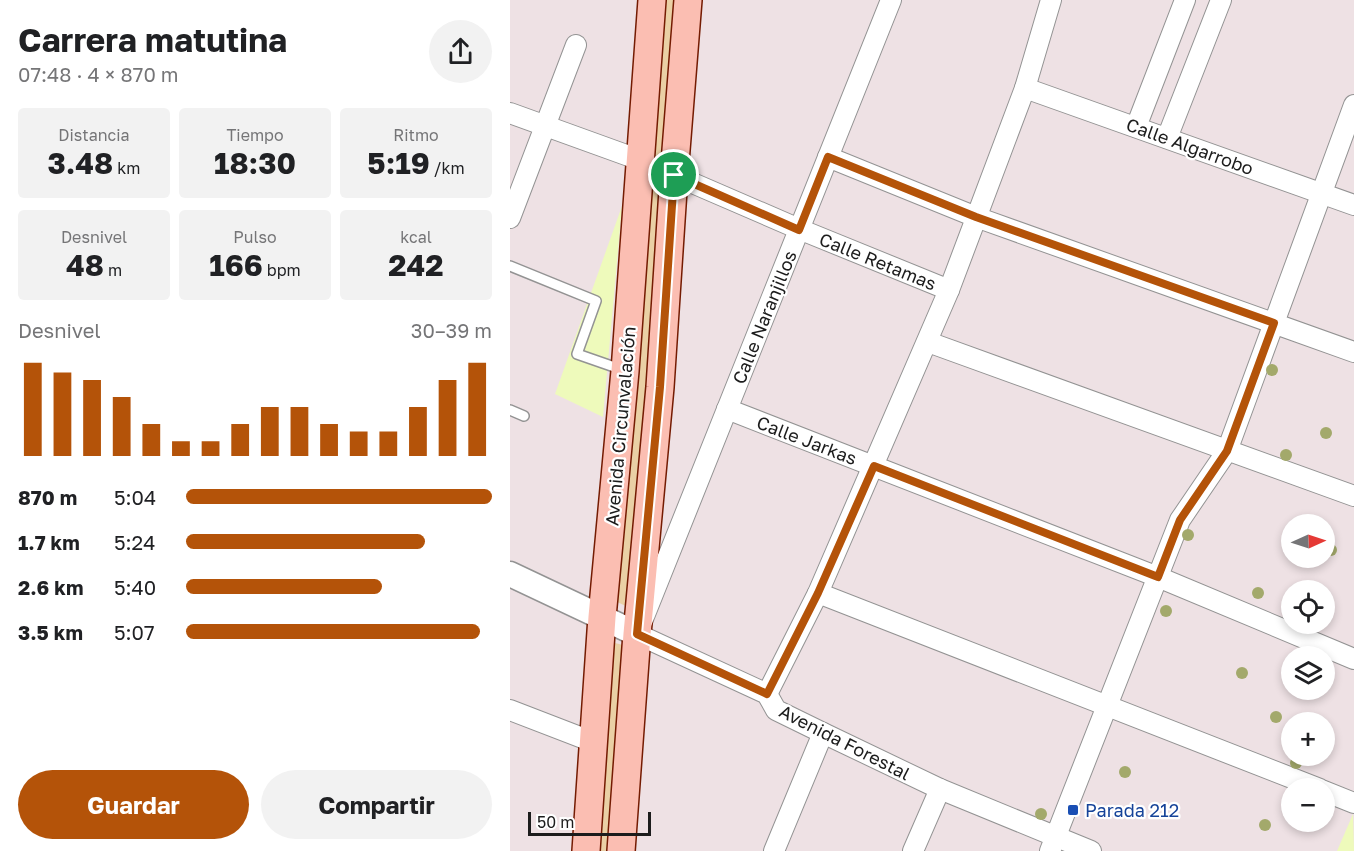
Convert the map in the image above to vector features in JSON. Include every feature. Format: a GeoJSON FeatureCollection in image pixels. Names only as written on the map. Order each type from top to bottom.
{"type":"FeatureCollection","features":[{"type":"Feature","properties":{"kind":"main road","name":"Avenida Circunvalación"},"geometry":{"type":"LineString","coordinates":[[586,851],[602,617],[625,371],[652,0]]}},
{"type":"Feature","properties":{"kind":"main road","name":"Avenida Circunvalación"},"geometry":{"type":"LineString","coordinates":[[621,851],[637,634],[660,387],[688,0]]}},
{"type":"Feature","properties":{"kind":"street","name":"Calle Naranjillos"},"geometry":{"type":"LineString","coordinates":[[637,634],[891,0]]}},
{"type":"Feature","properties":{"kind":"street"},"geometry":{"type":"LineString","coordinates":[[767,694],[818,593],[928,342],[1025,88],[1051,0]]}},
{"type":"Feature","properties":{"kind":"street"},"geometry":{"type":"LineString","coordinates":[[1136,127],[1185,0]]}},
{"type":"Feature","properties":{"kind":"street"},"geometry":{"type":"LineString","coordinates":[[1167,138],[1221,0]]}},
{"type":"Feature","properties":{"kind":"street"},"geometry":{"type":"LineString","coordinates":[[510,218],[576,45]]}},
{"type":"Feature","properties":{"kind":"street","name":"Calle Algarrobo"},"geometry":{"type":"LineString","coordinates":[[1025,88],[1354,205]]}},
{"type":"Feature","properties":{"kind":"street"},"geometry":{"type":"LineString","coordinates":[[1053,843],[1180,520],[1227,451],[1354,105]]}},
{"type":"Feature","properties":{"kind":"street"},"geometry":{"type":"LineString","coordinates":[[510,113],[640,160]]}},
{"type":"Feature","properties":{"kind":"street"},"geometry":{"type":"LineString","coordinates":[[828,157],[976,217],[1354,352]]}},
{"type":"Feature","properties":{"kind":"street","name":"Calle Retamas"},"geometry":{"type":"LineString","coordinates":[[674,175],[799,230],[949,290]]}},
{"type":"Feature","properties":{"kind":"street"},"geometry":{"type":"LineString","coordinates":[[928,342],[1354,496]]}},
{"type":"Feature","properties":{"kind":"street","name":"Calle Jarkas"},"geometry":{"type":"LineString","coordinates":[[727,409],[1158,577],[1354,659]]}},
{"type":"Feature","properties":{"kind":"street","name":"Avenida Forestal"},"geometry":{"type":"LineString","coordinates":[[510,574],[767,694],[776,710],[1053,843],[1091,851]]}},
{"type":"Feature","properties":{"kind":"street"},"geometry":{"type":"LineString","coordinates":[[818,593],[1292,778]]}},
{"type":"Feature","properties":{"kind":"street"},"geometry":{"type":"LineString","coordinates":[[510,710],[593,742]]}},
{"type":"Feature","properties":{"kind":"street"},"geometry":{"type":"LineString","coordinates":[[774,851],[823,733]]}},
{"type":"Feature","properties":{"kind":"street"},"geometry":{"type":"LineString","coordinates":[[913,851],[940,789]]}},
{"type":"Feature","properties":{"kind":"street"},"geometry":{"type":"LineString","coordinates":[[1335,795],[1354,803]]}},
{"type":"Feature","properties":{"kind":"lane"},"geometry":{"type":"LineString","coordinates":[[510,266],[596,302],[577,354],[625,371]]}},
{"type":"Feature","properties":{"kind":"lane"},"geometry":{"type":"LineString","coordinates":[[510,410],[524,416]]}},
{"type":"Feature","properties":{"kind":"shaded area"},"geometry":{"type":"Polygon","coordinates":[[[661,0],[679,0],[630,608],[613,600],[661,0]]]}},
{"type":"Feature","properties":{"kind":"shaded area"},"geometry":{"type":"Polygon","coordinates":[[[615,643],[623,645],[611,851],[592,851],[608,648],[615,643]]]}},
{"type":"Feature","properties":{"kind":"green space"},"geometry":{"type":"Polygon","coordinates":[[[622,206],[603,417],[555,394],[622,206]]]}},
{"type":"Feature","properties":{"kind":"green space"},"geometry":{"type":"Polygon","coordinates":[[[1353,814],[1354,851],[1337,851],[1353,814]]]}},
{"type":"Feature","properties":{"kind":"place","name":"Parada 212"},"geometry":{"type":"Point","coordinates":[1073,810]}},
{"type":"Feature","properties":{"kind":"route"},"geometry":{"type":"LineString","coordinates":[[828,157],[976,217],[1274,323],[1227,451],[1180,520],[1158,577],[874,466],[818,593],[767,694],[637,634],[660,387],[674,175],[799,230],[828,157]]}}]}
